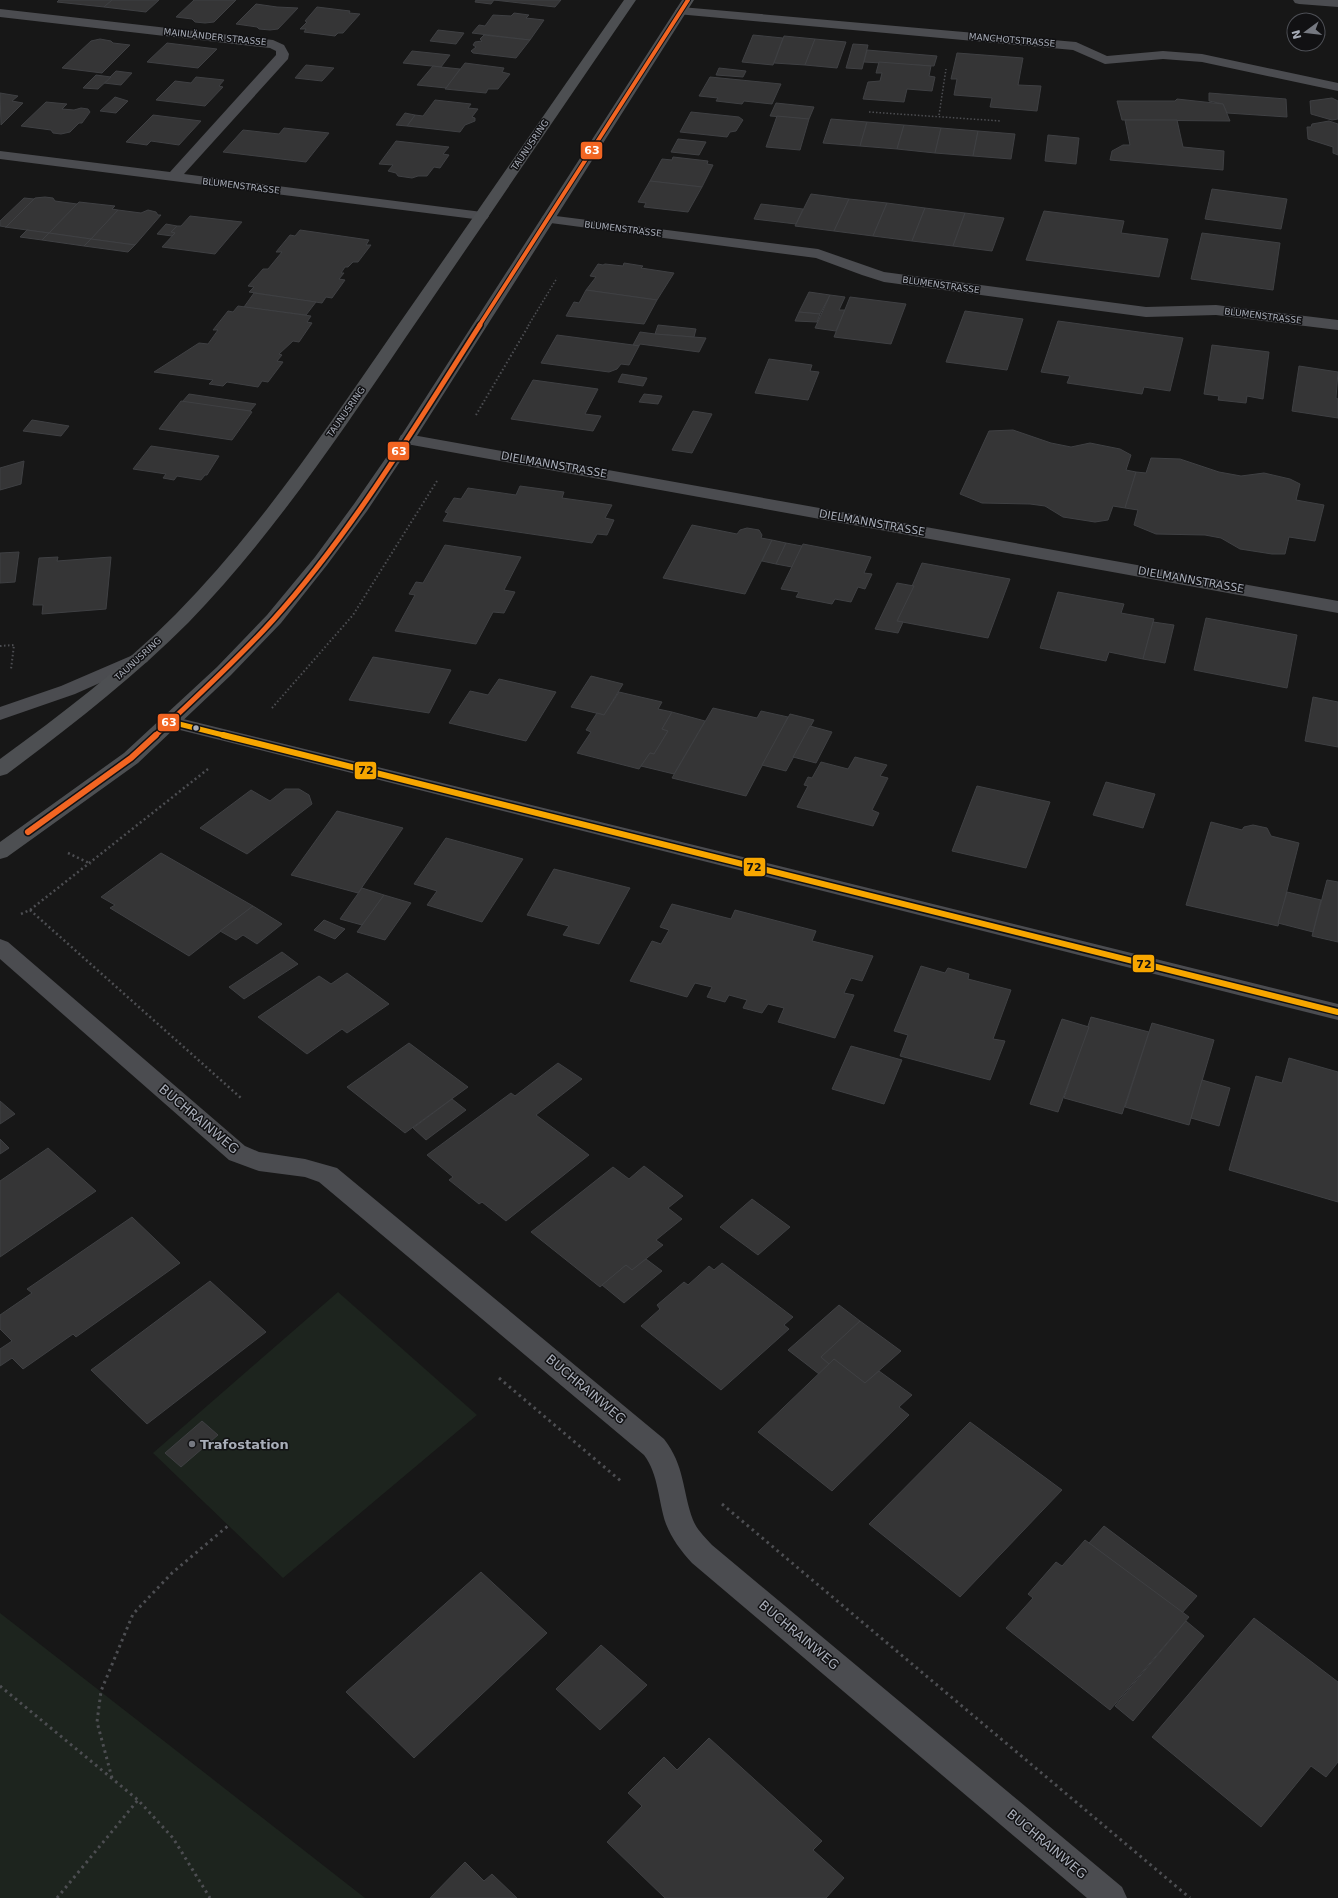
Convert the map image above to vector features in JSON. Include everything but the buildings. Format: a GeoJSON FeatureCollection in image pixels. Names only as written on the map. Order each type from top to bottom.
{"type":"FeatureCollection","features":[{"type":"Feature","properties":{"kind":"main road","name":"TAUNUSRING"},"geometry":{"type":"LineString","coordinates":[[0,769],[76,713],[140,658],[183,617],[252,540],[327,440],[630,0]]}},
{"type":"Feature","properties":{"kind":"main road"},"geometry":{"type":"LineString","coordinates":[[0,852],[131,758],[171,722],[224,671],[274,619],[321,561],[361,507],[407,439],[685,5]]}},
{"type":"Feature","properties":{"kind":"street"},"geometry":{"type":"LineString","coordinates":[[1299,0],[1338,3]]}},
{"type":"Feature","properties":{"kind":"street","name":"MANCHOTSTRASSE"},"geometry":{"type":"LineString","coordinates":[[685,5],[952,35],[1076,46],[1105,60],[1163,55],[1202,58],[1338,87]]}},
{"type":"Feature","properties":{"kind":"street","name":"MAINLÄNDER STRASSE"},"geometry":{"type":"LineString","coordinates":[[0,13],[273,44],[281,48],[283,56],[173,178]]}},
{"type":"Feature","properties":{"kind":"street","name":"BLUMENSTRASSE"},"geometry":{"type":"LineString","coordinates":[[0,155],[482,216]]}},
{"type":"Feature","properties":{"kind":"street","name":"BLUMENSTRASSE"},"geometry":{"type":"LineString","coordinates":[[548,219],[818,254],[840,261],[870,274],[900,279],[1146,312],[1216,310],[1338,325]]}},
{"type":"Feature","properties":{"kind":"street","name":"DIELMANNSTRASSE"},"geometry":{"type":"LineString","coordinates":[[407,439],[1338,606]]}},
{"type":"Feature","properties":{"kind":"street"},"geometry":{"type":"LineString","coordinates":[[0,714],[68,690],[140,658]]}},
{"type":"Feature","properties":{"kind":"street"},"geometry":{"type":"LineString","coordinates":[[171,722],[1338,1012]]}},
{"type":"Feature","properties":{"kind":"street","name":"BUCHRAINWEG"},"geometry":{"type":"LineString","coordinates":[[0,947],[237,1153],[248,1159],[311,1168],[328,1176],[654,1446],[664,1460],[680,1523],[689,1540],[702,1554],[1111,1898]]}},
{"type":"Feature","properties":{"kind":"path"},"geometry":{"type":"LineString","coordinates":[[939,115],[952,35]]}},
{"type":"Feature","properties":{"kind":"path"},"geometry":{"type":"LineString","coordinates":[[868,112],[939,115],[1002,120]]}},
{"type":"Feature","properties":{"kind":"path"},"geometry":{"type":"LineString","coordinates":[[0,646],[14,645]]}},
{"type":"Feature","properties":{"kind":"path"},"geometry":{"type":"LineString","coordinates":[[30,910],[244,1101]]}},
{"type":"Feature","properties":{"kind":"path"},"geometry":{"type":"LineString","coordinates":[[721,1503],[1190,1898]]}},
{"type":"Feature","properties":{"kind":"path"},"geometry":{"type":"LineString","coordinates":[[112,1778],[97,1722],[101,1691],[133,1614],[172,1573],[229,1525]]}},
{"type":"Feature","properties":{"kind":"path"},"geometry":{"type":"LineString","coordinates":[[0,1686],[138,1800],[173,1838],[210,1898]]}},
{"type":"Feature","properties":{"kind":"path"},"geometry":{"type":"LineString","coordinates":[[56,1898],[138,1800]]}},
{"type":"Feature","properties":{"kind":"shaded area"},"geometry":{"type":"Polygon","coordinates":[[[338,1292],[477,1415],[283,1578],[153,1453],[338,1292]]]}},
{"type":"Feature","properties":{"kind":"shaded area"},"geometry":{"type":"Polygon","coordinates":[[[0,1613],[365,1898],[0,1898],[0,1613]]]}},
{"type":"Feature","properties":{"kind":"transit line","name":"63"},"geometry":{"type":"LineString","coordinates":[[28,832],[131,758],[224,671],[274,619],[321,561],[361,507],[407,439],[688,0]]}},
{"type":"Feature","properties":{"kind":"transit line","name":"72"},"geometry":{"type":"LineString","coordinates":[[171,722],[1338,1012]]}},
{"type":"Feature","properties":{"kind":"place","name":"Trafostation"},"geometry":{"type":"Point","coordinates":[192,1444]}}]}
